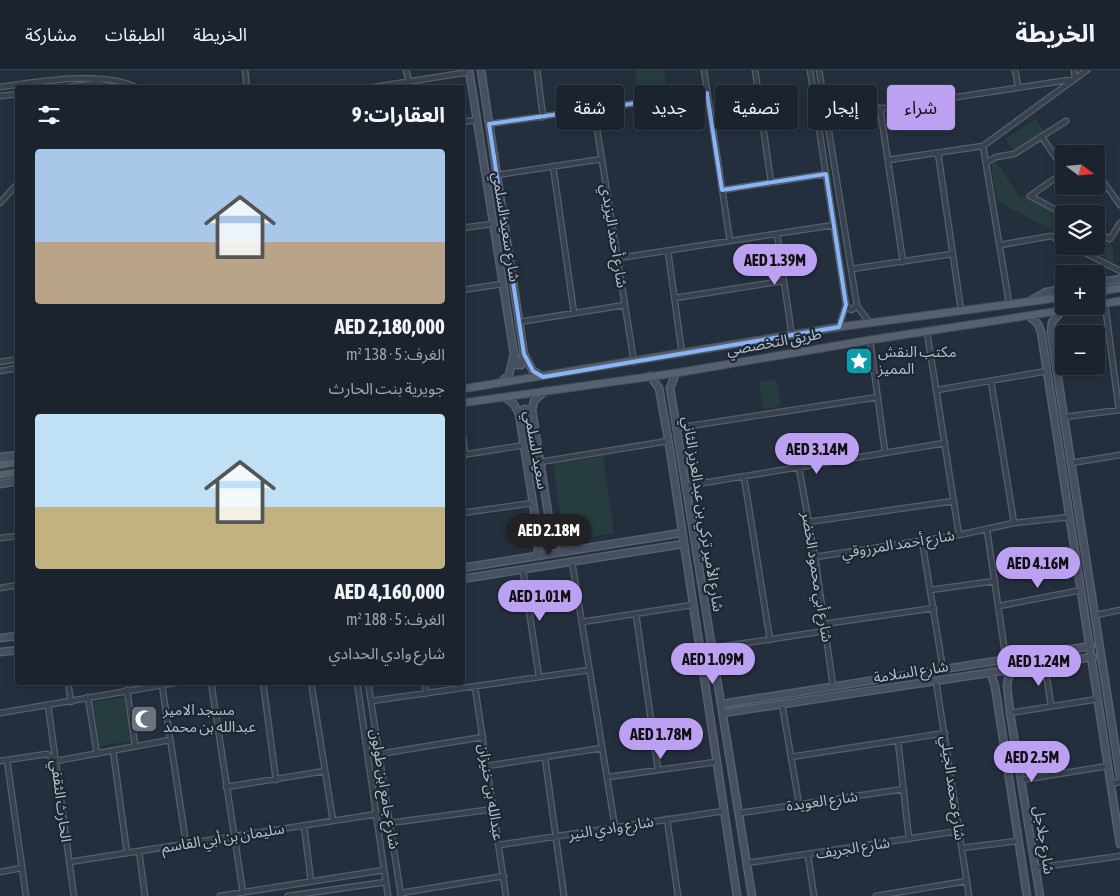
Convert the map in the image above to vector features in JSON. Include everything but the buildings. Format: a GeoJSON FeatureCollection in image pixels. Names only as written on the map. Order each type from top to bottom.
{"type":"FeatureCollection","features":[{"type":"Feature","properties":{"kind":"main road"},"geometry":{"type":"LineString","coordinates":[[1105,290],[1120,288]]}},
{"type":"Feature","properties":{"kind":"main road","name":"طريق التخصصي"},"geometry":{"type":"LineString","coordinates":[[465,389],[682,355],[870,323],[1055,298]]}},
{"type":"Feature","properties":{"kind":"main road"},"geometry":{"type":"LineString","coordinates":[[1105,304],[1120,302]]}},
{"type":"Feature","properties":{"kind":"main road","name":"طريق التخصصي"},"geometry":{"type":"LineString","coordinates":[[465,403],[676,373],[1055,311]]}},
{"type":"Feature","properties":{"kind":"main road"},"geometry":{"type":"LineString","coordinates":[[0,465],[15,462]]}},
{"type":"Feature","properties":{"kind":"main road"},"geometry":{"type":"LineString","coordinates":[[0,475],[15,472]]}},
{"type":"Feature","properties":{"kind":"street"},"geometry":{"type":"LineString","coordinates":[[245,70],[248,85]]}},
{"type":"Feature","properties":{"kind":"street"},"geometry":{"type":"LineString","coordinates":[[406,70],[408,81]]}},
{"type":"Feature","properties":{"kind":"street","name":"شارع سعيد السلمي"},"geometry":{"type":"LineString","coordinates":[[480,70],[524,354],[533,371],[544,377]]}},
{"type":"Feature","properties":{"kind":"street"},"geometry":{"type":"LineString","coordinates":[[537,70],[543,117]]}},
{"type":"Feature","properties":{"kind":"street"},"geometry":{"type":"LineString","coordinates":[[704,70],[730,241]]}},
{"type":"Feature","properties":{"kind":"street"},"geometry":{"type":"LineString","coordinates":[[755,70],[771,182]]}},
{"type":"Feature","properties":{"kind":"street"},"geometry":{"type":"LineString","coordinates":[[810,70],[846,305],[839,328]]}},
{"type":"Feature","properties":{"kind":"street"},"geometry":{"type":"LineString","coordinates":[[819,70],[821,85]]}},
{"type":"Feature","properties":{"kind":"street"},"geometry":{"type":"LineString","coordinates":[[1016,70],[1018,86]]}},
{"type":"Feature","properties":{"kind":"street"},"geometry":{"type":"LineString","coordinates":[[1074,70],[1075,79]]}},
{"type":"Feature","properties":{"kind":"street"},"geometry":{"type":"LineString","coordinates":[[888,160],[983,146],[1087,70]]}},
{"type":"Feature","properties":{"kind":"street"},"geometry":{"type":"LineString","coordinates":[[385,85],[469,71]]}},
{"type":"Feature","properties":{"kind":"street","name":"شارع سعيد السلمي"},"geometry":{"type":"LineString","coordinates":[[469,71],[514,354],[509,375],[500,383]]}},
{"type":"Feature","properties":{"kind":"street"},"geometry":{"type":"LineString","coordinates":[[20,85],[95,74],[117,77],[132,85]]}},
{"type":"Feature","properties":{"kind":"street"},"geometry":{"type":"LineString","coordinates":[[877,108],[1075,79]]}},
{"type":"Feature","properties":{"kind":"street"},"geometry":{"type":"LineString","coordinates":[[0,88],[15,86]]}},
{"type":"Feature","properties":{"kind":"street"},"geometry":{"type":"LineString","coordinates":[[624,105],[707,93]]}},
{"type":"Feature","properties":{"kind":"street"},"geometry":{"type":"LineString","coordinates":[[0,96],[15,94]]}},
{"type":"Feature","properties":{"kind":"street"},"geometry":{"type":"LineString","coordinates":[[880,108],[903,262]]}},
{"type":"Feature","properties":{"kind":"street"},"geometry":{"type":"LineString","coordinates":[[489,124],[556,115]]}},
{"type":"Feature","properties":{"kind":"street"},"geometry":{"type":"LineString","coordinates":[[465,122],[476,120]]}},
{"type":"Feature","properties":{"kind":"street"},"geometry":{"type":"LineString","coordinates":[[987,162],[996,157],[1014,154],[1066,121]]}},
{"type":"Feature","properties":{"kind":"street","name":"شارع أحمد اليزيدي"},"geometry":{"type":"LineString","coordinates":[[597,130],[634,362]]}},
{"type":"Feature","properties":{"kind":"street"},"geometry":{"type":"LineString","coordinates":[[828,130],[857,306],[870,323]]}},
{"type":"Feature","properties":{"kind":"street"},"geometry":{"type":"LineString","coordinates":[[1042,137],[1055,157]]}},
{"type":"Feature","properties":{"kind":"street"},"geometry":{"type":"LineString","coordinates":[[983,146],[1009,303]]}},
{"type":"Feature","properties":{"kind":"street"},"geometry":{"type":"LineString","coordinates":[[938,153],[961,310]]}},
{"type":"Feature","properties":{"kind":"street"},"geometry":{"type":"LineString","coordinates":[[497,175],[602,159]]}},
{"type":"Feature","properties":{"kind":"street"},"geometry":{"type":"LineString","coordinates":[[553,166],[574,313]]}},
{"type":"Feature","properties":{"kind":"street"},"geometry":{"type":"LineString","coordinates":[[722,190],[826,174]]}},
{"type":"Feature","properties":{"kind":"street"},"geometry":{"type":"LineString","coordinates":[[1055,178],[1030,196],[1055,209]]}},
{"type":"Feature","properties":{"kind":"street"},"geometry":{"type":"LineString","coordinates":[[1105,184],[1120,205]]}},
{"type":"Feature","properties":{"kind":"street"},"geometry":{"type":"LineString","coordinates":[[0,203],[15,186]]}},
{"type":"Feature","properties":{"kind":"street"},"geometry":{"type":"LineString","coordinates":[[465,228],[503,222]]}},
{"type":"Feature","properties":{"kind":"street"},"geometry":{"type":"LineString","coordinates":[[1105,236],[1110,239],[1120,223]]}},
{"type":"Feature","properties":{"kind":"street"},"geometry":{"type":"LineString","coordinates":[[619,258],[834,225]]}},
{"type":"Feature","properties":{"kind":"street"},"geometry":{"type":"LineString","coordinates":[[777,234],[792,336]]}},
{"type":"Feature","properties":{"kind":"street"},"geometry":{"type":"LineString","coordinates":[[1000,245],[1051,236],[1055,238]]}},
{"type":"Feature","properties":{"kind":"street"},"geometry":{"type":"LineString","coordinates":[[668,251],[682,355]]}},
{"type":"Feature","properties":{"kind":"street"},"geometry":{"type":"LineString","coordinates":[[851,269],[952,254]]}},
{"type":"Feature","properties":{"kind":"street"},"geometry":{"type":"LineString","coordinates":[[1089,255],[1120,271]]}},
{"type":"Feature","properties":{"kind":"street"},"geometry":{"type":"LineString","coordinates":[[1107,281],[1115,278],[1112,267]]}},
{"type":"Feature","properties":{"kind":"street"},"geometry":{"type":"LineString","coordinates":[[1107,281],[1120,279]]}},
{"type":"Feature","properties":{"kind":"street"},"geometry":{"type":"LineString","coordinates":[[675,298],[784,281]]}},
{"type":"Feature","properties":{"kind":"street"},"geometry":{"type":"LineString","coordinates":[[465,290],[502,284]]}},
{"type":"Feature","properties":{"kind":"street"},"geometry":{"type":"LineString","coordinates":[[1027,302],[1046,292],[1055,290]]}},
{"type":"Feature","properties":{"kind":"street"},"geometry":{"type":"LineString","coordinates":[[1064,417],[1119,410],[1105,304]]}},
{"type":"Feature","properties":{"kind":"street"},"geometry":{"type":"LineString","coordinates":[[846,305],[851,310],[857,306]]}},
{"type":"Feature","properties":{"kind":"street"},"geometry":{"type":"LineString","coordinates":[[519,322],[625,306]]}},
{"type":"Feature","properties":{"kind":"street"},"geometry":{"type":"LineString","coordinates":[[1058,315],[1052,322],[1051,333],[1120,777]]}},
{"type":"Feature","properties":{"kind":"street"},"geometry":{"type":"LineString","coordinates":[[1029,316],[1038,324],[1041,332],[1091,646],[1102,733],[1120,844]]}},
{"type":"Feature","properties":{"kind":"street"},"geometry":{"type":"LineString","coordinates":[[510,330],[520,329]]}},
{"type":"Feature","properties":{"kind":"street"},"geometry":{"type":"LineString","coordinates":[[927,332],[959,535]]}},
{"type":"Feature","properties":{"kind":"street"},"geometry":{"type":"LineString","coordinates":[[870,340],[886,452]]}},
{"type":"Feature","properties":{"kind":"street"},"geometry":{"type":"LineString","coordinates":[[514,354],[518,365],[523,362],[524,354]]}},
{"type":"Feature","properties":{"kind":"street"},"geometry":{"type":"LineString","coordinates":[[0,362],[15,360]]}},
{"type":"Feature","properties":{"kind":"street"},"geometry":{"type":"LineString","coordinates":[[0,370],[15,368]]}},
{"type":"Feature","properties":{"kind":"street"},"geometry":{"type":"LineString","coordinates":[[937,390],[1047,371]]}},
{"type":"Feature","properties":{"kind":"street"},"geometry":{"type":"LineString","coordinates":[[659,388],[667,386],[670,388],[676,373]]}},
{"type":"Feature","properties":{"kind":"street","name":"شارع الأمير تركي بن عبدالعزيز الثاني"},"geometry":{"type":"LineString","coordinates":[[650,376],[659,388],[670,450],[737,896]]}},
{"type":"Feature","properties":{"kind":"street"},"geometry":{"type":"LineString","coordinates":[[990,381],[1014,523]]}},
{"type":"Feature","properties":{"kind":"street","name":"شارع الأمير تركي بن عبدالعزيز الثاني"},"geometry":{"type":"LineString","coordinates":[[670,388],[704,604],[724,713],[752,896]]}},
{"type":"Feature","properties":{"kind":"street","name":"سعيد السلمي"},"geometry":{"type":"LineString","coordinates":[[544,391],[534,401],[532,410],[552,538]]}},
{"type":"Feature","properties":{"kind":"street","name":"سعيد السلمي"},"geometry":{"type":"LineString","coordinates":[[506,398],[514,404],[520,414],[539,541],[537,556]]}},
{"type":"Feature","properties":{"kind":"street"},"geometry":{"type":"LineString","coordinates":[[666,430],[878,398]]}},
{"type":"Feature","properties":{"kind":"street"},"geometry":{"type":"LineString","coordinates":[[520,414],[524,409],[532,410]]}},
{"type":"Feature","properties":{"kind":"street"},"geometry":{"type":"LineString","coordinates":[[540,462],[668,441]]}},
{"type":"Feature","properties":{"kind":"street"},"geometry":{"type":"LineString","coordinates":[[685,486],[945,443]]}},
{"type":"Feature","properties":{"kind":"street"},"geometry":{"type":"LineString","coordinates":[[465,455],[524,445]]}},
{"type":"Feature","properties":{"kind":"street"},"geometry":{"type":"LineString","coordinates":[[670,450],[676,454],[679,448]]}},
{"type":"Feature","properties":{"kind":"street"},"geometry":{"type":"LineString","coordinates":[[0,457],[15,455]]}},
{"type":"Feature","properties":{"kind":"street"},"geometry":{"type":"LineString","coordinates":[[1071,463],[1120,455]]}},
{"type":"Feature","properties":{"kind":"street"},"geometry":{"type":"LineString","coordinates":[[672,463],[676,456],[681,462]]}},
{"type":"Feature","properties":{"kind":"street","name":"شارع أبي محمود الخضر"},"geometry":{"type":"LineString","coordinates":[[799,468],[815,557],[833,686]]}},
{"type":"Feature","properties":{"kind":"street"},"geometry":{"type":"LineString","coordinates":[[744,477],[770,640]]}},
{"type":"Feature","properties":{"kind":"street"},"geometry":{"type":"LineString","coordinates":[[0,484],[15,482]]}},
{"type":"Feature","properties":{"kind":"street"},"geometry":{"type":"LineString","coordinates":[[808,522],[954,501]]}},
{"type":"Feature","properties":{"kind":"street"},"geometry":{"type":"LineString","coordinates":[[465,514],[533,503]]}},
{"type":"Feature","properties":{"kind":"street","name":"شارع أحمد المرزوقي"},"geometry":{"type":"LineString","coordinates":[[815,557],[959,535],[1014,523],[1070,517]]}},
{"type":"Feature","properties":{"kind":"street"},"geometry":{"type":"LineString","coordinates":[[987,530],[1006,660]]}},
{"type":"Feature","properties":{"kind":"street"},"geometry":{"type":"LineString","coordinates":[[466,567],[681,533]]}},
{"type":"Feature","properties":{"kind":"street"},"geometry":{"type":"LineString","coordinates":[[670,535],[675,539],[673,545]]}},
{"type":"Feature","properties":{"kind":"street"},"geometry":{"type":"LineString","coordinates":[[0,538],[15,536]]}},
{"type":"Feature","properties":{"kind":"street"},"geometry":{"type":"LineString","coordinates":[[539,541],[546,546],[552,538],[568,550]]}},
{"type":"Feature","properties":{"kind":"street"},"geometry":{"type":"LineString","coordinates":[[922,541],[943,669]]}},
{"type":"Feature","properties":{"kind":"street"},"geometry":{"type":"LineString","coordinates":[[465,579],[683,544]]}},
{"type":"Feature","properties":{"kind":"street"},"geometry":{"type":"LineString","coordinates":[[572,562],[615,827]]}},
{"type":"Feature","properties":{"kind":"street"},"geometry":{"type":"LineString","coordinates":[[482,565],[479,571],[483,576]]}},
{"type":"Feature","properties":{"kind":"street"},"geometry":{"type":"LineString","coordinates":[[466,567],[475,572],[472,578]]}},
{"type":"Feature","properties":{"kind":"street"},"geometry":{"type":"LineString","coordinates":[[523,570],[539,677]]}},
{"type":"Feature","properties":{"kind":"street"},"geometry":{"type":"LineString","coordinates":[[930,590],[994,581]]}},
{"type":"Feature","properties":{"kind":"street"},"geometry":{"type":"LineString","coordinates":[[0,588],[15,586]]}},
{"type":"Feature","properties":{"kind":"street"},"geometry":{"type":"LineString","coordinates":[[998,606],[1082,590]]}},
{"type":"Feature","properties":{"kind":"street"},"geometry":{"type":"LineString","coordinates":[[582,622],[704,604]]}},
{"type":"Feature","properties":{"kind":"street"},"geometry":{"type":"LineString","coordinates":[[824,624],[934,608]]}},
{"type":"Feature","properties":{"kind":"street"},"geometry":{"type":"LineString","coordinates":[[1096,615],[1120,610]]}},
{"type":"Feature","properties":{"kind":"street"},"geometry":{"type":"LineString","coordinates":[[636,614],[658,770]]}},
{"type":"Feature","properties":{"kind":"street"},"geometry":{"type":"LineString","coordinates":[[712,648],[825,631]]}},
{"type":"Feature","properties":{"kind":"street"},"geometry":{"type":"LineString","coordinates":[[0,638],[15,636]]}},
{"type":"Feature","properties":{"kind":"street"},"geometry":{"type":"LineString","coordinates":[[722,704],[1091,646]]}},
{"type":"Feature","properties":{"kind":"street"},"geometry":{"type":"LineString","coordinates":[[0,652],[15,650]]}},
{"type":"Feature","properties":{"kind":"street"},"geometry":{"type":"LineString","coordinates":[[1068,650],[1073,654],[1068,660]]}},
{"type":"Feature","properties":{"kind":"street","name":"شارع السلامة"},"geometry":{"type":"LineString","coordinates":[[724,713],[1092,657]]}},
{"type":"Feature","properties":{"kind":"street"},"geometry":{"type":"LineString","coordinates":[[1045,664],[1051,706]]}},
{"type":"Feature","properties":{"kind":"street"},"geometry":{"type":"LineString","coordinates":[[703,672],[711,675],[716,668]]}},
{"type":"Feature","properties":{"kind":"street"},"geometry":{"type":"LineString","coordinates":[[371,701],[589,670]]}},
{"type":"Feature","properties":{"kind":"street","name":"شارع جلاجل"},"geometry":{"type":"LineString","coordinates":[[1010,670],[1007,685],[1010,713],[1039,896]]}},
{"type":"Feature","properties":{"kind":"street","name":"شارع جلاجل"},"geometry":{"type":"LineString","coordinates":[[990,672],[996,694],[1017,841],[1028,896]]}},
{"type":"Feature","properties":{"kind":"street","name":"شارع محمد الجيلي"},"geometry":{"type":"LineString","coordinates":[[936,681],[969,896]]}},
{"type":"Feature","properties":{"kind":"street"},"geometry":{"type":"LineString","coordinates":[[68,685],[71,702]]}},
{"type":"Feature","properties":{"kind":"street"},"geometry":{"type":"LineString","coordinates":[[134,685],[135,689]]}},
{"type":"Feature","properties":{"kind":"street"},"geometry":{"type":"LineString","coordinates":[[0,713],[162,685],[186,844]]}},
{"type":"Feature","properties":{"kind":"street"},"geometry":{"type":"LineString","coordinates":[[210,685],[243,893]]}},
{"type":"Feature","properties":{"kind":"street"},"geometry":{"type":"LineString","coordinates":[[263,685],[276,780]]}},
{"type":"Feature","properties":{"kind":"street"},"geometry":{"type":"LineString","coordinates":[[311,685],[333,821]]}},
{"type":"Feature","properties":{"kind":"street","name":"شارع جامع ابن طولون"},"geometry":{"type":"LineString","coordinates":[[357,685],[388,896]]}},
{"type":"Feature","properties":{"kind":"street","name":"شارع جامع ابن طولون"},"geometry":{"type":"LineString","coordinates":[[368,685],[401,894]]}},
{"type":"Feature","properties":{"kind":"street"},"geometry":{"type":"LineString","coordinates":[[424,685],[426,694]]}},
{"type":"Feature","properties":{"kind":"street","name":"عبدالله بن خنيزان"},"geometry":{"type":"LineString","coordinates":[[475,687],[506,896]]}},
{"type":"Feature","properties":{"kind":"street"},"geometry":{"type":"LineString","coordinates":[[127,690],[136,745]]}},
{"type":"Feature","properties":{"kind":"street"},"geometry":{"type":"LineString","coordinates":[[996,694],[1002,690],[1008,693]]}},
{"type":"Feature","properties":{"kind":"street"},"geometry":{"type":"LineString","coordinates":[[781,695],[799,804]]}},
{"type":"Feature","properties":{"kind":"street"},"geometry":{"type":"LineString","coordinates":[[88,697],[97,754]]}},
{"type":"Feature","properties":{"kind":"street"},"geometry":{"type":"LineString","coordinates":[[1010,713],[1098,699]]}},
{"type":"Feature","properties":{"kind":"street"},"geometry":{"type":"LineString","coordinates":[[731,703],[729,708],[734,712]]}},
{"type":"Feature","properties":{"kind":"street","name":"الحارث الثقفي"},"geometry":{"type":"LineString","coordinates":[[48,705],[74,896]]}},
{"type":"Feature","properties":{"kind":"street"},"geometry":{"type":"LineString","coordinates":[[1102,733],[1113,730]]}},
{"type":"Feature","properties":{"kind":"street"},"geometry":{"type":"LineString","coordinates":[[791,757],[945,733]]}},
{"type":"Feature","properties":{"kind":"street"},"geometry":{"type":"LineString","coordinates":[[379,754],[483,737]]}},
{"type":"Feature","properties":{"kind":"street"},"geometry":{"type":"LineString","coordinates":[[0,761],[47,754],[56,761],[170,740]]}},
{"type":"Feature","properties":{"kind":"street"},"geometry":{"type":"LineString","coordinates":[[898,741],[909,839]]}},
{"type":"Feature","properties":{"kind":"street"},"geometry":{"type":"LineString","coordinates":[[487,766],[602,748]]}},
{"type":"Feature","properties":{"kind":"street"},"geometry":{"type":"LineString","coordinates":[[113,750],[127,853]]}},
{"type":"Feature","properties":{"kind":"street"},"geometry":{"type":"LineString","coordinates":[[545,758],[564,896]]}},
{"type":"Feature","properties":{"kind":"street"},"geometry":{"type":"LineString","coordinates":[[7,760],[26,896]]}},
{"type":"Feature","properties":{"kind":"street"},"geometry":{"type":"LineString","coordinates":[[608,777],[716,762]]}},
{"type":"Feature","properties":{"kind":"street"},"geometry":{"type":"LineString","coordinates":[[1021,780],[1108,766]]}},
{"type":"Feature","properties":{"kind":"street"},"geometry":{"type":"LineString","coordinates":[[226,787],[325,771]]}},
{"type":"Feature","properties":{"kind":"street"},"geometry":{"type":"LineString","coordinates":[[1111,784],[1120,782]]}},
{"type":"Feature","properties":{"kind":"street","name":"شارع العويدة"},"geometry":{"type":"LineString","coordinates":[[740,813],[904,789]]}},
{"type":"Feature","properties":{"kind":"street"},"geometry":{"type":"LineString","coordinates":[[390,823],[494,809]]}},
{"type":"Feature","properties":{"kind":"street","name":"شارع وادي النير"},"geometry":{"type":"LineString","coordinates":[[499,845],[724,811]]}},
{"type":"Feature","properties":{"kind":"street","name":"سليمان بن أبي القاسم"},"geometry":{"type":"LineString","coordinates":[[69,862],[377,814]]}},
{"type":"Feature","properties":{"kind":"street"},"geometry":{"type":"LineString","coordinates":[[667,819],[678,896]]}},
{"type":"Feature","properties":{"kind":"street"},"geometry":{"type":"LineString","coordinates":[[304,826],[311,882]]}},
{"type":"Feature","properties":{"kind":"street","name":"شارع الجريف"},"geometry":{"type":"LineString","coordinates":[[747,863],[959,831]]}},
{"type":"Feature","properties":{"kind":"street"},"geometry":{"type":"LineString","coordinates":[[962,848],[1017,841]]}},
{"type":"Feature","properties":{"kind":"street"},"geometry":{"type":"LineString","coordinates":[[139,851],[145,896]]}},
{"type":"Feature","properties":{"kind":"street"},"geometry":{"type":"LineString","coordinates":[[808,855],[814,896]]}},
{"type":"Feature","properties":{"kind":"street"},"geometry":{"type":"LineString","coordinates":[[1035,868],[1120,856]]}},
{"type":"Feature","properties":{"kind":"street"},"geometry":{"type":"LineString","coordinates":[[0,872],[21,868]]}},
{"type":"Feature","properties":{"kind":"street"},"geometry":{"type":"LineString","coordinates":[[220,896],[384,870]]}},
{"type":"Feature","properties":{"kind":"street"},"geometry":{"type":"LineString","coordinates":[[401,894],[504,876]]}},
{"type":"Feature","properties":{"kind":"street"},"geometry":{"type":"LineString","coordinates":[[876,896],[967,881]]}},
{"type":"Feature","properties":{"kind":"street"},"geometry":{"type":"LineString","coordinates":[[288,896],[386,882]]}},
{"type":"Feature","properties":{"kind":"street"},"geometry":{"type":"LineString","coordinates":[[1025,886],[1034,890],[1038,884]]}},
{"type":"Feature","properties":{"kind":"street"},"geometry":{"type":"LineString","coordinates":[[1028,896],[1034,893],[1039,896]]}},
{"type":"Feature","properties":{"kind":"highlighted area"},"geometry":{"type":"Polygon","coordinates":[[[707,93],[722,190],[826,174],[846,305],[839,327],[543,377],[533,371],[524,354],[489,124],[707,93]]]}},
{"type":"Feature","properties":{"kind":"green space"},"geometry":{"type":"Polygon","coordinates":[[[635,70],[664,70],[666,85],[637,85],[635,70]]]}},
{"type":"Feature","properties":{"kind":"green space"},"geometry":{"type":"Polygon","coordinates":[[[1036,119],[1044,131],[1014,151],[1006,139],[1036,119]]]}},
{"type":"Feature","properties":{"kind":"green space"},"geometry":{"type":"Polygon","coordinates":[[[996,161],[1020,198],[1024,196],[1055,212],[1055,231],[997,201],[991,163],[996,161]]]}},
{"type":"Feature","properties":{"kind":"green space"},"geometry":{"type":"Polygon","coordinates":[[[1105,240],[1113,248],[1113,262],[1100,255],[1105,255],[1105,240]]]}},
{"type":"Feature","properties":{"kind":"green space"},"geometry":{"type":"Polygon","coordinates":[[[776,379],[781,406],[763,409],[759,382],[776,379]]]}},
{"type":"Feature","properties":{"kind":"green space"},"geometry":{"type":"Polygon","coordinates":[[[603,456],[614,533],[564,541],[553,464],[603,456]]]}},
{"type":"Feature","properties":{"kind":"green space"},"geometry":{"type":"Polygon","coordinates":[[[124,697],[131,741],[100,746],[93,702],[124,697]]]}},
{"type":"Feature","properties":{"kind":"place","name":"مكتب النقش المميز"},"geometry":{"type":"Point","coordinates":[859,361]}},
{"type":"Feature","properties":{"kind":"place","name":"مسجد الامير عبدالله بن محمد"},"geometry":{"type":"Point","coordinates":[144,719]}}]}
